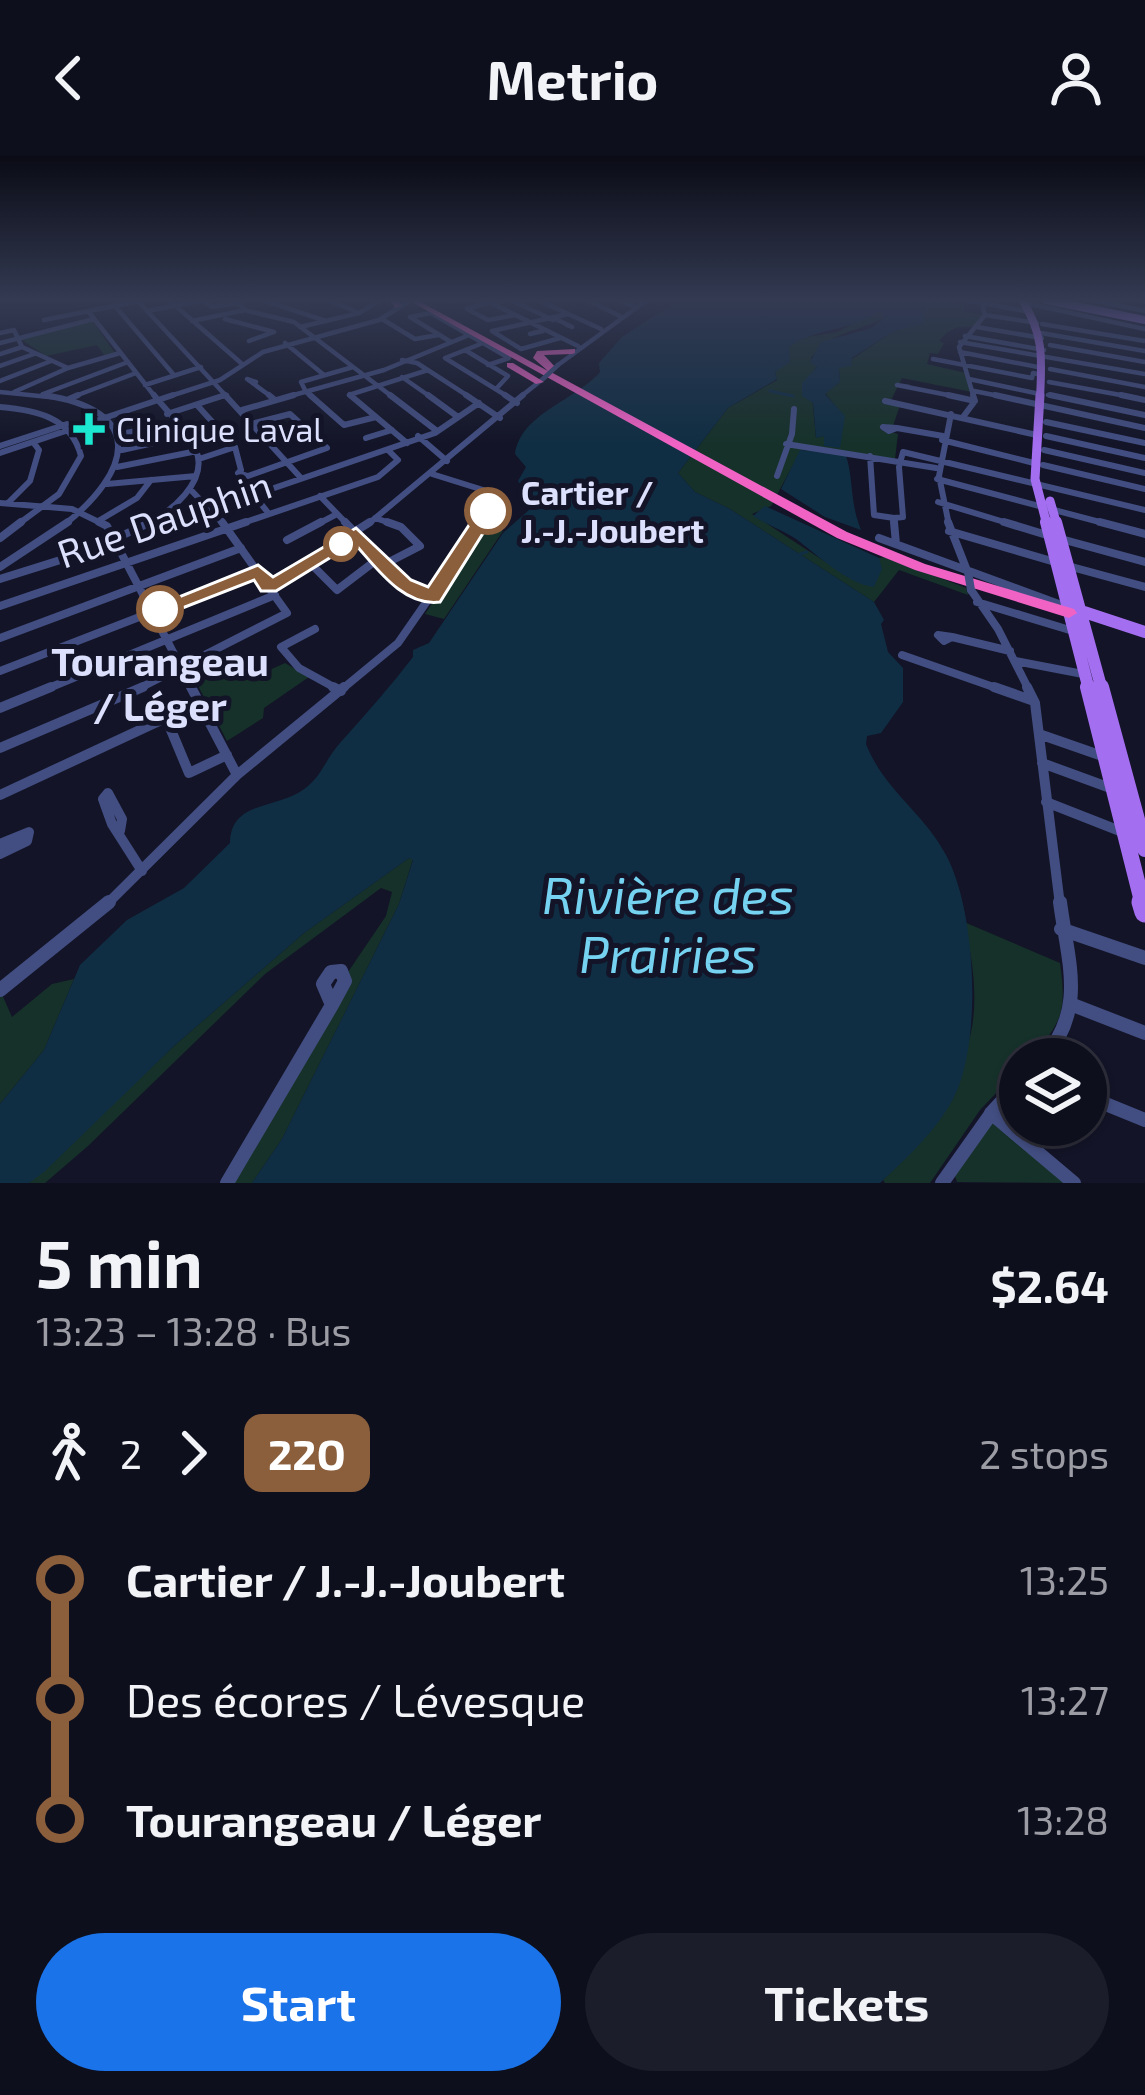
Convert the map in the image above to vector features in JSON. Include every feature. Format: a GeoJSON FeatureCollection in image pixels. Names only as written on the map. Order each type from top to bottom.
{"type":"FeatureCollection","features":[{"type":"Feature","properties":{"kind":"highway"},"geometry":{"type":"LineString","coordinates":[[511,348],[551,366],[577,386],[707,458],[877,545],[1075,616]]}},
{"type":"Feature","properties":{"kind":"highway"},"geometry":{"type":"LineString","coordinates":[[551,366],[575,349]]}},
{"type":"Feature","properties":{"kind":"main road"},"geometry":{"type":"LineString","coordinates":[[1042,348],[1041,484],[1113,759],[1113,789],[1139,840]]}},
{"type":"Feature","properties":{"kind":"main road"},"geometry":{"type":"LineString","coordinates":[[1039,399],[1046,422],[1039,464]]}},
{"type":"Feature","properties":{"kind":"main road"},"geometry":{"type":"LineString","coordinates":[[1075,616],[1145,634]]}},
{"type":"Feature","properties":{"kind":"main road"},"geometry":{"type":"LineString","coordinates":[[1075,616],[1083,674],[1139,840],[1145,912]]}},
{"type":"Feature","properties":{"kind":"street"},"geometry":{"type":"LineString","coordinates":[[25,348],[68,368]]}},
{"type":"Feature","properties":{"kind":"street"},"geometry":{"type":"LineString","coordinates":[[1,573],[117,540],[181,500],[190,489],[198,455],[116,348]]}},
{"type":"Feature","properties":{"kind":"street"},"geometry":{"type":"LineString","coordinates":[[150,348],[174,375]]}},
{"type":"Feature","properties":{"kind":"street"},"geometry":{"type":"LineString","coordinates":[[183,348],[301,478]]}},
{"type":"Feature","properties":{"kind":"street"},"geometry":{"type":"LineString","coordinates":[[223,348],[241,363]]}},
{"type":"Feature","properties":{"kind":"street"},"geometry":{"type":"LineString","coordinates":[[261,348],[264,350]]}},
{"type":"Feature","properties":{"kind":"street"},"geometry":{"type":"LineString","coordinates":[[212,380],[270,348]]}},
{"type":"Feature","properties":{"kind":"street"},"geometry":{"type":"LineString","coordinates":[[0,450],[212,380],[271,348]]}},
{"type":"Feature","properties":{"kind":"street"},"geometry":{"type":"LineString","coordinates":[[291,348],[324,375]]}},
{"type":"Feature","properties":{"kind":"street"},"geometry":{"type":"LineString","coordinates":[[327,348],[437,431]]}},
{"type":"Feature","properties":{"kind":"street"},"geometry":{"type":"LineString","coordinates":[[242,410],[364,376],[435,348]]}},
{"type":"Feature","properties":{"kind":"street"},"geometry":{"type":"LineString","coordinates":[[471,348],[445,358],[517,403]]}},
{"type":"Feature","properties":{"kind":"street"},"geometry":{"type":"LineString","coordinates":[[488,364],[509,358],[492,348]]}},
{"type":"Feature","properties":{"kind":"street"},"geometry":{"type":"LineString","coordinates":[[521,348],[551,366]]}},
{"type":"Feature","properties":{"kind":"street"},"geometry":{"type":"LineString","coordinates":[[547,348],[551,366]]}},
{"type":"Feature","properties":{"kind":"street"},"geometry":{"type":"LineString","coordinates":[[962,348],[975,401]]}},
{"type":"Feature","properties":{"kind":"street"},"geometry":{"type":"LineString","coordinates":[[1027,348],[1145,374]]}},
{"type":"Feature","properties":{"kind":"street"},"geometry":{"type":"LineString","coordinates":[[1027,348],[1145,387]]}},
{"type":"Feature","properties":{"kind":"street"},"geometry":{"type":"LineString","coordinates":[[1038,348],[1145,400]]}},
{"type":"Feature","properties":{"kind":"street"},"geometry":{"type":"LineString","coordinates":[[960,352],[985,357],[1078,348]]}},
{"type":"Feature","properties":{"kind":"street"},"geometry":{"type":"LineString","coordinates":[[465,350],[508,377],[496,389]]}},
{"type":"Feature","properties":{"kind":"street"},"geometry":{"type":"LineString","coordinates":[[933,359],[964,365],[1044,352],[1145,351]]}},
{"type":"Feature","properties":{"kind":"street"},"geometry":{"type":"LineString","coordinates":[[1044,352],[1145,362]]}},
{"type":"Feature","properties":{"kind":"street"},"geometry":{"type":"LineString","coordinates":[[1039,399],[1044,352]]}},
{"type":"Feature","properties":{"kind":"street"},"geometry":{"type":"LineString","coordinates":[[14,392],[68,368],[120,353]]}},
{"type":"Feature","properties":{"kind":"street"},"geometry":{"type":"LineString","coordinates":[[0,366],[35,354]]}},
{"type":"Feature","properties":{"kind":"street"},"geometry":{"type":"LineString","coordinates":[[402,360],[432,372],[500,418]]}},
{"type":"Feature","properties":{"kind":"street"},"geometry":{"type":"LineString","coordinates":[[0,381],[52,361]]}},
{"type":"Feature","properties":{"kind":"street"},"geometry":{"type":"LineString","coordinates":[[43,394],[128,362]]}},
{"type":"Feature","properties":{"kind":"street"},"geometry":{"type":"LineString","coordinates":[[0,708],[272,590],[432,474],[517,403],[551,366]]}},
{"type":"Feature","properties":{"kind":"street"},"geometry":{"type":"LineString","coordinates":[[145,385],[201,367]]}},
{"type":"Feature","properties":{"kind":"street"},"geometry":{"type":"LineString","coordinates":[[353,368],[299,383],[344,425],[376,418]]}},
{"type":"Feature","properties":{"kind":"street"},"geometry":{"type":"LineString","coordinates":[[405,441],[350,393],[402,377],[460,368]]}},
{"type":"Feature","properties":{"kind":"street"},"geometry":{"type":"LineString","coordinates":[[68,399],[97,384],[136,373]]}},
{"type":"Feature","properties":{"kind":"street"},"geometry":{"type":"LineString","coordinates":[[402,377],[458,417]]}},
{"type":"Feature","properties":{"kind":"street"},"geometry":{"type":"LineString","coordinates":[[969,379],[1145,428]]}},
{"type":"Feature","properties":{"kind":"street"},"geometry":{"type":"LineString","coordinates":[[256,382],[275,400]]}},
{"type":"Feature","properties":{"kind":"street"},"geometry":{"type":"LineString","coordinates":[[97,384],[110,389]]}},
{"type":"Feature","properties":{"kind":"street"},"geometry":{"type":"LineString","coordinates":[[909,387],[975,401]]}},
{"type":"Feature","properties":{"kind":"street"},"geometry":{"type":"LineString","coordinates":[[0,392],[68,399],[105,415],[120,434],[122,450],[107,484],[80,512],[1,573]]}},
{"type":"Feature","properties":{"kind":"street"},"geometry":{"type":"LineString","coordinates":[[974,392],[1145,415]]}},
{"type":"Feature","properties":{"kind":"street"},"geometry":{"type":"LineString","coordinates":[[167,414],[227,395]]}},
{"type":"Feature","properties":{"kind":"street"},"geometry":{"type":"LineString","coordinates":[[885,401],[963,413],[993,425],[1145,458]]}},
{"type":"Feature","properties":{"kind":"street"},"geometry":{"type":"LineString","coordinates":[[963,413],[975,401]]}},
{"type":"Feature","properties":{"kind":"street"},"geometry":{"type":"LineString","coordinates":[[269,514],[254,495],[388,451],[437,431],[479,404]]}},
{"type":"Feature","properties":{"kind":"street"},"geometry":{"type":"LineString","coordinates":[[197,405],[235,447],[238,473],[244,477],[327,448],[290,414],[255,423]]}},
{"type":"Feature","properties":{"kind":"street"},"geometry":{"type":"LineString","coordinates":[[0,407],[44,415],[69,427],[79,441],[79,463],[66,485],[0,538]]}},
{"type":"Feature","properties":{"kind":"street"},"geometry":{"type":"LineString","coordinates":[[777,476],[794,433],[794,409]]}},
{"type":"Feature","properties":{"kind":"street"},"geometry":{"type":"LineString","coordinates":[[951,413],[936,463],[938,502],[971,590],[1034,701],[1072,1005],[1061,1038]]}},
{"type":"Feature","properties":{"kind":"street"},"geometry":{"type":"LineString","coordinates":[[1046,422],[1145,443]]}},
{"type":"Feature","properties":{"kind":"street"},"geometry":{"type":"LineString","coordinates":[[120,434],[176,424]]}},
{"type":"Feature","properties":{"kind":"street"},"geometry":{"type":"LineString","coordinates":[[987,451],[993,425]]}},
{"type":"Feature","properties":{"kind":"street"},"geometry":{"type":"LineString","coordinates":[[12,446],[69,427]]}},
{"type":"Feature","properties":{"kind":"street"},"geometry":{"type":"LineString","coordinates":[[897,428],[1145,489]]}},
{"type":"Feature","properties":{"kind":"street"},"geometry":{"type":"LineString","coordinates":[[366,438],[392,430]]}},
{"type":"Feature","properties":{"kind":"street"},"geometry":{"type":"LineString","coordinates":[[0,435],[12,446]]}},
{"type":"Feature","properties":{"kind":"street"},"geometry":{"type":"LineString","coordinates":[[122,450],[185,436]]}},
{"type":"Feature","properties":{"kind":"street"},"geometry":{"type":"LineString","coordinates":[[422,436],[449,459]]}},
{"type":"Feature","properties":{"kind":"street"},"geometry":{"type":"LineString","coordinates":[[3,505],[35,470],[38,450],[33,442]]}},
{"type":"Feature","properties":{"kind":"street"},"geometry":{"type":"LineString","coordinates":[[787,444],[936,463],[1145,510]]}},
{"type":"Feature","properties":{"kind":"street"},"geometry":{"type":"LineString","coordinates":[[117,466],[235,447]]}},
{"type":"Feature","properties":{"kind":"street"},"geometry":{"type":"LineString","coordinates":[[1044,450],[1145,473]]}},
{"type":"Feature","properties":{"kind":"street","name":"Rue Dauphin"},"geometry":{"type":"LineString","coordinates":[[0,606],[387,471],[398,460],[388,451]]}},
{"type":"Feature","properties":{"kind":"street"},"geometry":{"type":"LineString","coordinates":[[870,455],[874,514],[894,518],[903,517],[900,457]]}},
{"type":"Feature","properties":{"kind":"street"},"geometry":{"type":"LineString","coordinates":[[315,474],[332,492]]}},
{"type":"Feature","properties":{"kind":"street"},"geometry":{"type":"LineString","coordinates":[[0,990],[94,917],[237,775],[398,643],[479,529],[496,494],[494,489],[432,474]]}},
{"type":"Feature","properties":{"kind":"street"},"geometry":{"type":"LineString","coordinates":[[107,484],[196,476]]}},
{"type":"Feature","properties":{"kind":"street"},"geometry":{"type":"LineString","coordinates":[[937,479],[1145,534]]}},
{"type":"Feature","properties":{"kind":"street"},"geometry":{"type":"LineString","coordinates":[[100,520],[136,498],[151,480]]}},
{"type":"Feature","properties":{"kind":"street"},"geometry":{"type":"LineString","coordinates":[[289,482],[306,501]]}},
{"type":"Feature","properties":{"kind":"street"},"geometry":{"type":"LineString","coordinates":[[0,748],[183,670],[287,613],[210,505],[190,489]]}},
{"type":"Feature","properties":{"kind":"street"},"geometry":{"type":"LineString","coordinates":[[993,494],[998,521]]}},
{"type":"Feature","properties":{"kind":"street"},"geometry":{"type":"LineString","coordinates":[[320,496],[412,590],[433,597]]}},
{"type":"Feature","properties":{"kind":"street"},"geometry":{"type":"LineString","coordinates":[[181,500],[210,505]]}},
{"type":"Feature","properties":{"kind":"street"},"geometry":{"type":"LineString","coordinates":[[938,502],[1145,562]]}},
{"type":"Feature","properties":{"kind":"street"},"geometry":{"type":"LineString","coordinates":[[3,505],[45,506],[100,520],[117,540],[237,775]]}},
{"type":"Feature","properties":{"kind":"street"},"geometry":{"type":"LineString","coordinates":[[286,540],[337,514]]}},
{"type":"Feature","properties":{"kind":"street"},"geometry":{"type":"LineString","coordinates":[[311,564],[337,590],[382,561],[421,546],[401,527],[374,518]]}},
{"type":"Feature","properties":{"kind":"street"},"geometry":{"type":"LineString","coordinates":[[894,518],[896,544]]}},
{"type":"Feature","properties":{"kind":"street"},"geometry":{"type":"LineString","coordinates":[[950,531],[1140,586],[1135,597]]}},
{"type":"Feature","properties":{"kind":"street"},"geometry":{"type":"LineString","coordinates":[[879,538],[1075,616]]}},
{"type":"Feature","properties":{"kind":"street"},"geometry":{"type":"LineString","coordinates":[[0,638],[242,548]]}},
{"type":"Feature","properties":{"kind":"street"},"geometry":{"type":"LineString","coordinates":[[0,671],[258,571]]}},
{"type":"Feature","properties":{"kind":"street"},"geometry":{"type":"LineString","coordinates":[[977,602],[1075,616]]}},
{"type":"Feature","properties":{"kind":"street"},"geometry":{"type":"LineString","coordinates":[[315,629],[281,647],[282,652],[292,665],[341,691]]}},
{"type":"Feature","properties":{"kind":"street"},"geometry":{"type":"LineString","coordinates":[[952,637],[1083,674]]}},
{"type":"Feature","properties":{"kind":"street"},"geometry":{"type":"LineString","coordinates":[[902,655],[1034,701]]}},
{"type":"Feature","properties":{"kind":"street"},"geometry":{"type":"LineString","coordinates":[[0,795],[200,702]]}},
{"type":"Feature","properties":{"kind":"street"},"geometry":{"type":"LineString","coordinates":[[166,718],[189,773],[227,755]]}},
{"type":"Feature","properties":{"kind":"street"},"geometry":{"type":"LineString","coordinates":[[1039,734],[1113,759]]}},
{"type":"Feature","properties":{"kind":"street"},"geometry":{"type":"LineString","coordinates":[[1042,764],[1113,789]]}},
{"type":"Feature","properties":{"kind":"street"},"geometry":{"type":"LineString","coordinates":[[1046,802],[1139,840]]}},
{"type":"Feature","properties":{"kind":"street"},"geometry":{"type":"LineString","coordinates":[[120,831],[142,871]]}},
{"type":"Feature","properties":{"kind":"street"},"geometry":{"type":"LineString","coordinates":[[0,844],[29,832],[27,841],[0,854]]}},
{"type":"Feature","properties":{"kind":"street"},"geometry":{"type":"LineString","coordinates":[[1061,929],[1145,958]]}},
{"type":"Feature","properties":{"kind":"street"},"geometry":{"type":"LineString","coordinates":[[1072,1005],[1145,1033]]}},
{"type":"Feature","properties":{"kind":"street"},"geometry":{"type":"LineString","coordinates":[[226,1183],[332,1006]]}},
{"type":"Feature","properties":{"kind":"street"},"geometry":{"type":"LineString","coordinates":[[946,1182],[999,1104]]}},
{"type":"Feature","properties":{"kind":"street"},"geometry":{"type":"LineString","coordinates":[[1107,1105],[1145,1120]]}},
{"type":"Feature","properties":{"kind":"street"},"geometry":{"type":"LineString","coordinates":[[991,1113],[1074,1183]]}},
{"type":"Feature","properties":{"kind":"green space"},"geometry":{"type":"Polygon","coordinates":[[[34,348],[83,348],[46,356],[34,348]]]}},
{"type":"Feature","properties":{"kind":"green space"},"geometry":{"type":"Polygon","coordinates":[[[788,348],[821,348],[811,358],[817,366],[810,376],[816,438],[839,430],[844,416],[825,393],[840,382],[839,368],[869,348],[941,348],[938,354],[930,353],[927,364],[966,373],[972,392],[902,378],[890,402],[900,405],[893,426],[883,424],[880,429],[898,434],[895,459],[801,450],[771,506],[752,514],[844,574],[876,582],[879,558],[886,557],[966,588],[968,595],[899,570],[874,602],[730,509],[695,492],[678,473],[728,408],[777,380],[775,371],[789,362],[788,348]]]}},
{"type":"Feature","properties":{"kind":"green space"},"geometry":{"type":"Polygon","coordinates":[[[483,527],[503,531],[444,619],[425,614],[483,527]]]}},
{"type":"Feature","properties":{"kind":"green space"},"geometry":{"type":"Polygon","coordinates":[[[247,651],[265,672],[285,663],[309,677],[264,708],[263,718],[227,741],[195,680],[247,651]]]}},
{"type":"Feature","properties":{"kind":"green space"},"geometry":{"type":"Polygon","coordinates":[[[413,859],[399,904],[282,1139],[252,1183],[227,1183],[346,975],[386,916],[392,892],[381,888],[265,974],[88,1146],[45,1183],[29,1183],[174,1046],[304,933],[413,859]]]}},
{"type":"Feature","properties":{"kind":"green space"},"geometry":{"type":"Polygon","coordinates":[[[964,922],[1060,963],[1060,1016],[1046,1038],[999,1038],[999,1090],[930,1183],[885,1183],[919,1136],[963,1059],[974,1014],[964,922]]]}},
{"type":"Feature","properties":{"kind":"green space"},"geometry":{"type":"Polygon","coordinates":[[[74,979],[44,1050],[0,1104],[0,990],[12,1017],[52,984],[74,979]]]}},
{"type":"Feature","properties":{"kind":"green space"},"geometry":{"type":"Polygon","coordinates":[[[992,1122],[999,1127],[999,1146],[1023,1146],[1070,1183],[957,1182],[955,1176],[992,1122]]]}},
{"type":"Feature","properties":{"kind":"water","name":"Rivière des Prairies"},"geometry":{"type":"Polygon","coordinates":[[[612,348],[789,348],[790,362],[775,372],[777,379],[728,408],[678,473],[695,492],[730,509],[874,602],[884,620],[888,652],[903,668],[903,702],[881,733],[867,736],[866,744],[883,775],[946,855],[964,908],[969,942],[969,1045],[963,1075],[938,1122],[880,1183],[252,1183],[282,1139],[399,904],[413,860],[409,858],[304,933],[174,1046],[44,1172],[29,1183],[0,1183],[0,1104],[44,1050],[80,965],[127,920],[184,888],[230,843],[232,830],[244,814],[298,793],[312,782],[413,657],[413,650],[429,643],[503,533],[529,510],[529,497],[518,481],[526,467],[515,454],[519,440],[538,418],[600,372],[599,363],[612,348]]]}},
{"type":"Feature","properties":{"kind":"water","name":"Rivière des Prairies"},"geometry":{"type":"Polygon","coordinates":[[[818,348],[867,348],[852,358],[851,366],[839,368],[840,382],[825,394],[845,416],[840,448],[824,446],[824,436],[816,438],[813,403],[802,396],[802,383],[817,367],[810,362],[818,348]]]}},
{"type":"Feature","properties":{"kind":"water"},"geometry":{"type":"Polygon","coordinates":[[[800,450],[845,453],[861,530],[825,517],[781,489],[800,450]]]}},
{"type":"Feature","properties":{"kind":"water"},"geometry":{"type":"Polygon","coordinates":[[[765,506],[879,558],[882,569],[874,587],[842,574],[796,539],[753,516],[765,506]]]}},
{"type":"Feature","properties":{"kind":"waterway"},"geometry":{"type":"LineString","coordinates":[[770,391],[793,396]]}},
{"type":"Feature","properties":{"kind":"waterway"},"geometry":{"type":"LineString","coordinates":[[800,554],[807,552]]}},
{"type":"Feature","properties":{"kind":"bus line","name":"22O"},"geometry":{"type":"LineString","coordinates":[[160,609],[258,571],[268,586],[279,582],[356,533],[404,584],[433,597],[488,511]]}},
{"type":"Feature","properties":{"kind":"place","name":"Clinique Laval"},"geometry":{"type":"Point","coordinates":[89,429]}},
{"type":"Feature","properties":{"kind":"place","name":"Cartier / J.-J.-Joubert"},"geometry":{"type":"Point","coordinates":[488,511]}},
{"type":"Feature","properties":{"kind":"place","name":"Tourangeau / Léger"},"geometry":{"type":"Point","coordinates":[160,609]}}]}
